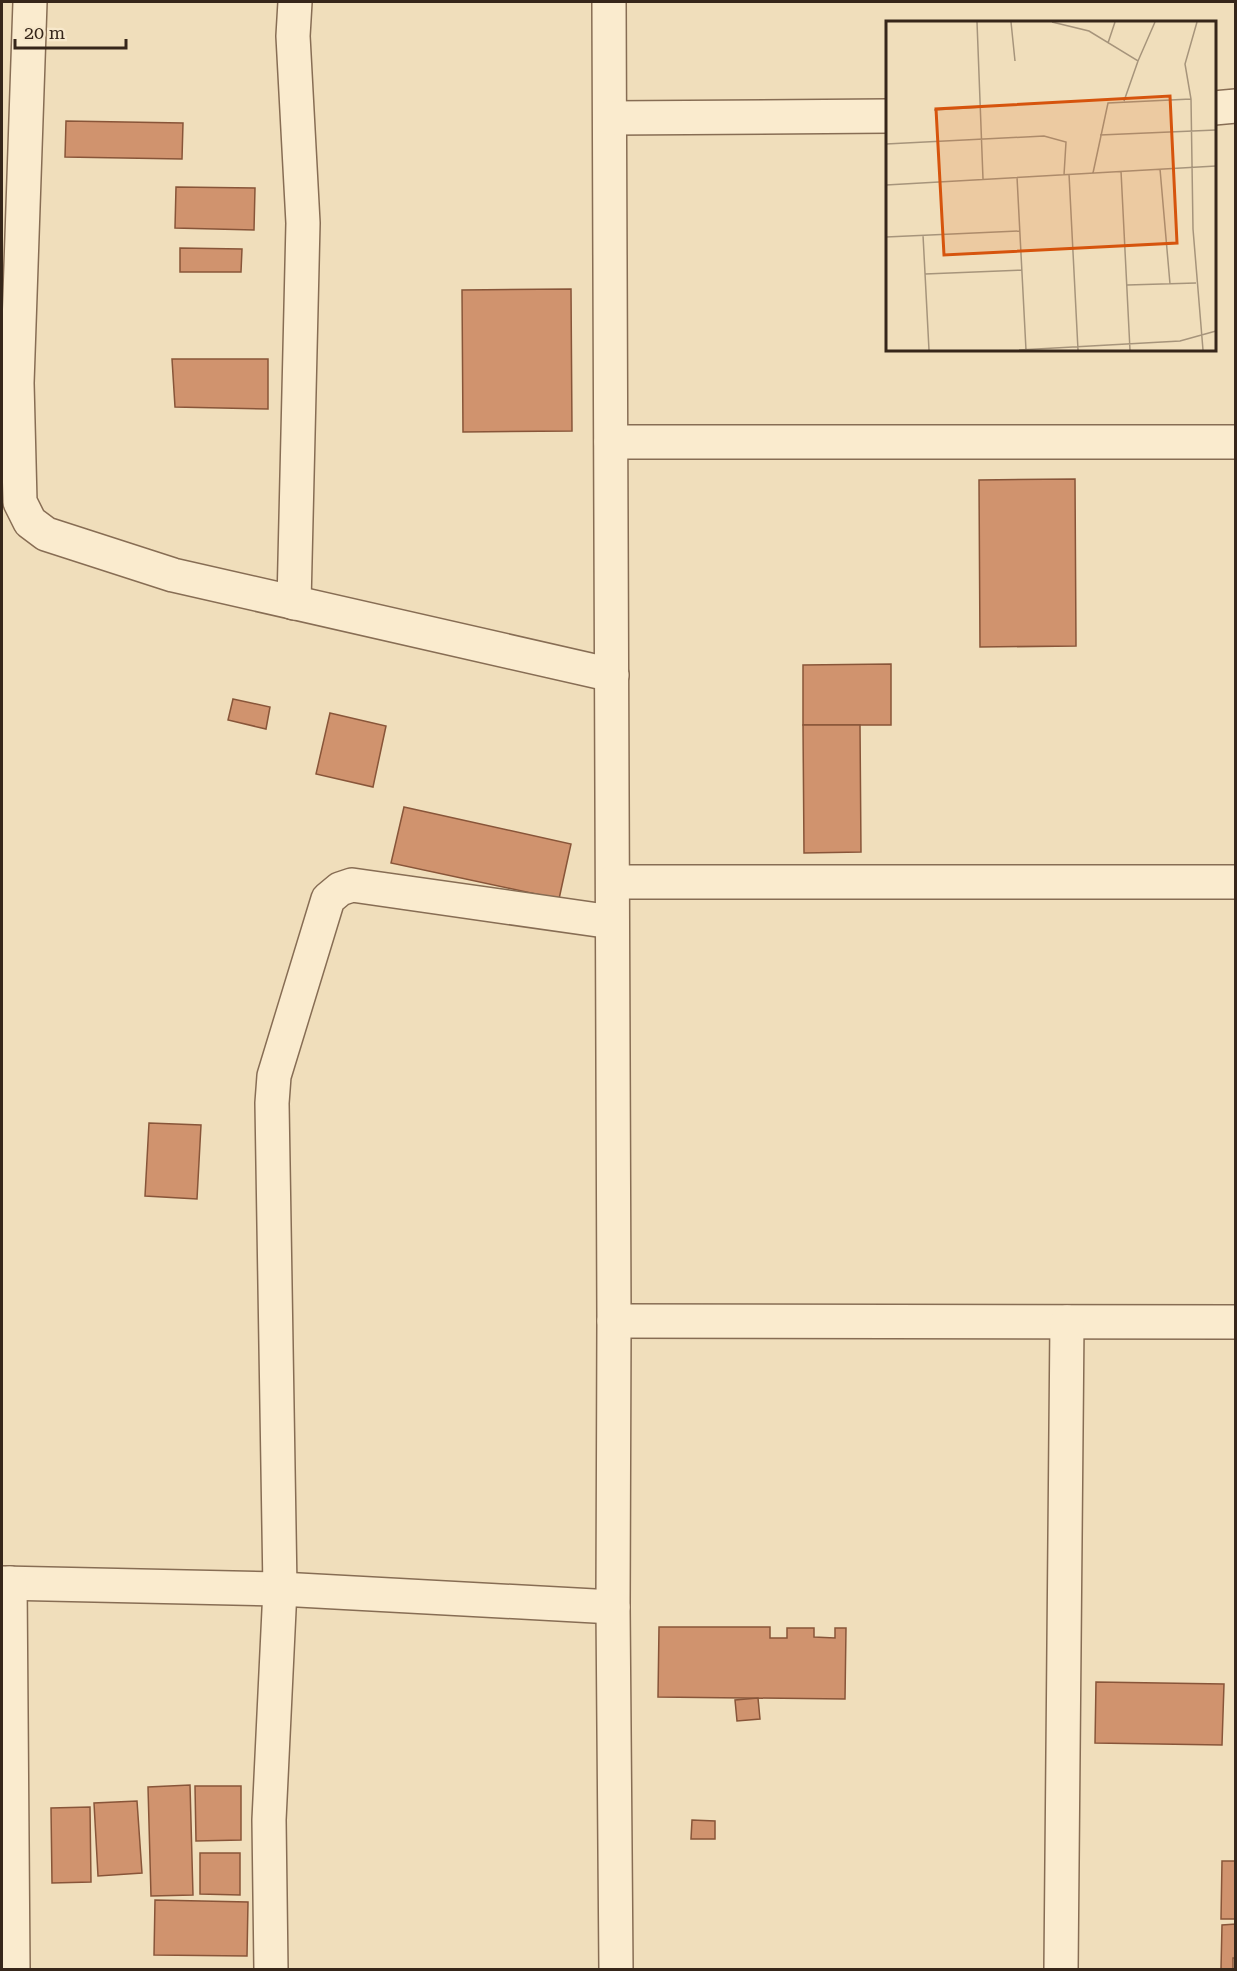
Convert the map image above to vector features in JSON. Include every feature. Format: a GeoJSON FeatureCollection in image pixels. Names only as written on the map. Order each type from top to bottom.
{"type":"FeatureCollection","features":[{"type":"Feature","properties":{"kind":"street"},"geometry":{"type":"LineString","coordinates":[[30,2],[9,380],[20,502],[30,522],[46,534],[173,575],[612,675]]}},
{"type":"Feature","properties":{"kind":"street"},"geometry":{"type":"LineString","coordinates":[[294,603],[303,223],[293,36],[295,2]]}},
{"type":"Feature","properties":{"kind":"street"},"geometry":{"type":"LineString","coordinates":[[609,2],[616,1970]]}},
{"type":"Feature","properties":{"kind":"street"},"geometry":{"type":"LineString","coordinates":[[1216,108],[1236,106]]}},
{"type":"Feature","properties":{"kind":"street"},"geometry":{"type":"LineString","coordinates":[[610,118],[886,116]]}},
{"type":"Feature","properties":{"kind":"street"},"geometry":{"type":"LineString","coordinates":[[611,442],[1236,442]]}},
{"type":"Feature","properties":{"kind":"street"},"geometry":{"type":"LineString","coordinates":[[613,882],[1236,882]]}},
{"type":"Feature","properties":{"kind":"street"},"geometry":{"type":"LineString","coordinates":[[271,1970],[269,1820],[279,1590],[272,1103],[274,1076],[328,899],[340,889],[352,885],[612,922]]}},
{"type":"Feature","properties":{"kind":"street"},"geometry":{"type":"LineString","coordinates":[[614,1321],[1236,1322]]}},
{"type":"Feature","properties":{"kind":"street"},"geometry":{"type":"LineString","coordinates":[[1061,1970],[1067,1322]]}},
{"type":"Feature","properties":{"kind":"street"},"geometry":{"type":"LineString","coordinates":[[14,1970],[6,1583],[279,1590],[614,1607]]}},
{"type":"Feature","properties":{"kind":"building"},"geometry":{"type":"Polygon","coordinates":[[[66,121],[183,123],[182,159],[65,157],[66,121]]]}},
{"type":"Feature","properties":{"kind":"building"},"geometry":{"type":"Polygon","coordinates":[[[176,187],[255,188],[254,230],[175,228],[176,187]]]}},
{"type":"Feature","properties":{"kind":"building"},"geometry":{"type":"Polygon","coordinates":[[[180,248],[242,249],[241,272],[180,272],[180,248]]]}},
{"type":"Feature","properties":{"kind":"building"},"geometry":{"type":"Polygon","coordinates":[[[571,289],[572,431],[463,432],[462,290],[571,289]]]}},
{"type":"Feature","properties":{"kind":"building"},"geometry":{"type":"Polygon","coordinates":[[[172,359],[268,359],[268,409],[175,407],[172,359]]]}},
{"type":"Feature","properties":{"kind":"building"},"geometry":{"type":"Polygon","coordinates":[[[1075,479],[1076,646],[980,647],[979,480],[1075,479]]]}},
{"type":"Feature","properties":{"kind":"building"},"geometry":{"type":"Polygon","coordinates":[[[891,664],[891,725],[803,725],[803,665],[891,664]]]}},
{"type":"Feature","properties":{"kind":"building"},"geometry":{"type":"Polygon","coordinates":[[[233,699],[270,707],[266,729],[228,720],[233,699]]]}},
{"type":"Feature","properties":{"kind":"building"},"geometry":{"type":"Polygon","coordinates":[[[330,713],[386,726],[373,787],[316,774],[330,713]]]}},
{"type":"Feature","properties":{"kind":"building"},"geometry":{"type":"Polygon","coordinates":[[[803,725],[860,725],[861,852],[804,853],[803,725]]]}},
{"type":"Feature","properties":{"kind":"building"},"geometry":{"type":"Polygon","coordinates":[[[404,807],[571,844],[559,899],[391,863],[404,807]]]}},
{"type":"Feature","properties":{"kind":"building"},"geometry":{"type":"Polygon","coordinates":[[[149,1123],[201,1125],[197,1199],[145,1196],[149,1123]]]}},
{"type":"Feature","properties":{"kind":"building"},"geometry":{"type":"Polygon","coordinates":[[[659,1627],[770,1627],[770,1638],[787,1638],[787,1628],[814,1628],[814,1637],[835,1638],[835,1628],[846,1628],[845,1699],[658,1697],[659,1627]]]}},
{"type":"Feature","properties":{"kind":"building"},"geometry":{"type":"Polygon","coordinates":[[[1096,1682],[1224,1684],[1222,1745],[1095,1743],[1096,1682]]]}},
{"type":"Feature","properties":{"kind":"building"},"geometry":{"type":"Polygon","coordinates":[[[758,1698],[760,1719],[737,1721],[735,1700],[758,1698]]]}},
{"type":"Feature","properties":{"kind":"building"},"geometry":{"type":"Polygon","coordinates":[[[190,1785],[193,1895],[151,1896],[148,1787],[190,1785]]]}},
{"type":"Feature","properties":{"kind":"building"},"geometry":{"type":"Polygon","coordinates":[[[195,1786],[241,1786],[241,1840],[196,1841],[195,1786]]]}},
{"type":"Feature","properties":{"kind":"building"},"geometry":{"type":"Polygon","coordinates":[[[137,1801],[142,1873],[98,1876],[94,1803],[137,1801]]]}},
{"type":"Feature","properties":{"kind":"building"},"geometry":{"type":"Polygon","coordinates":[[[90,1807],[91,1882],[52,1883],[51,1808],[90,1807]]]}},
{"type":"Feature","properties":{"kind":"building"},"geometry":{"type":"Polygon","coordinates":[[[692,1820],[715,1821],[715,1839],[691,1839],[692,1820]]]}},
{"type":"Feature","properties":{"kind":"building"},"geometry":{"type":"Polygon","coordinates":[[[200,1853],[240,1853],[240,1895],[200,1894],[200,1853]]]}},
{"type":"Feature","properties":{"kind":"building"},"geometry":{"type":"Polygon","coordinates":[[[1222,1861],[1236,1861],[1236,1919],[1221,1919],[1222,1861]]]}},
{"type":"Feature","properties":{"kind":"building"},"geometry":{"type":"Polygon","coordinates":[[[155,1900],[248,1902],[247,1956],[154,1955],[155,1900]]]}},
{"type":"Feature","properties":{"kind":"building"},"geometry":{"type":"Polygon","coordinates":[[[1236,1924],[1236,1958],[1233,1958],[1233,1969],[1221,1969],[1222,1925],[1236,1924]]]}}]}
